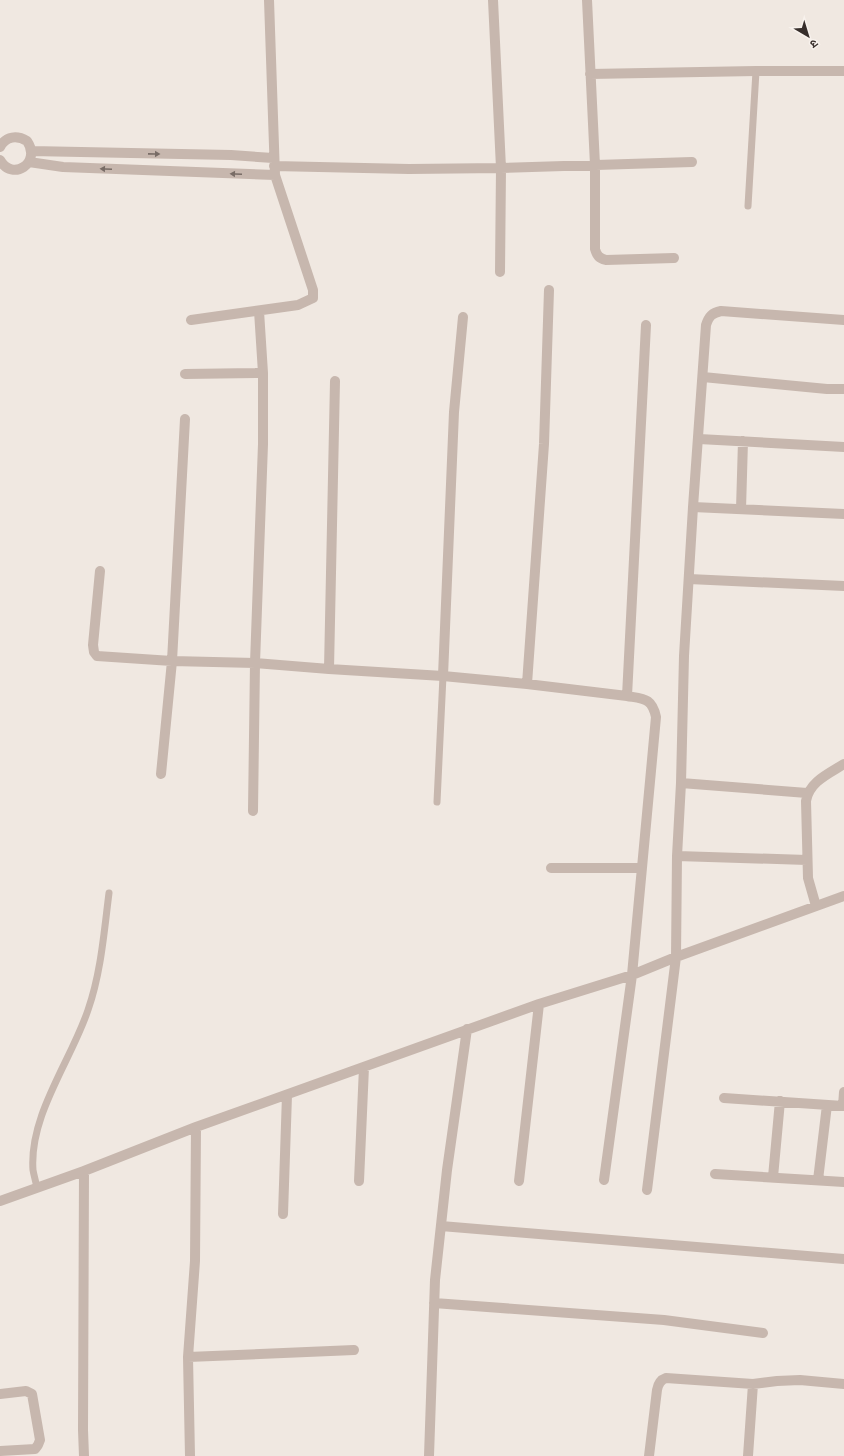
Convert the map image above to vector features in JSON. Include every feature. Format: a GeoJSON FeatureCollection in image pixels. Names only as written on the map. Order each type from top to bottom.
{"type":"FeatureCollection","features":[{"type":"Feature","properties":{"kind":"street"},"geometry":{"type":"LineString","coordinates":[[191,320],[298,305],[313,298],[313,290],[274,166],[269,0]]}},
{"type":"Feature","properties":{"kind":"street"},"geometry":{"type":"LineString","coordinates":[[493,0],[501,168],[500,272]]}},
{"type":"Feature","properties":{"kind":"street"},"geometry":{"type":"LineString","coordinates":[[587,0],[595,165],[595,249],[597,255],[606,260],[674,258]]}},
{"type":"Feature","properties":{"kind":"street"},"geometry":{"type":"LineString","coordinates":[[590,74],[844,71]]}},
{"type":"Feature","properties":{"kind":"street"},"geometry":{"type":"LineString","coordinates":[[0,147],[6,140],[16,137],[26,141],[31,151],[29,162],[26,166],[16,170],[6,167],[0,160]]}},
{"type":"Feature","properties":{"kind":"street"},"geometry":{"type":"LineString","coordinates":[[31,151],[231,155],[274,166]]}},
{"type":"Feature","properties":{"kind":"street"},"geometry":{"type":"LineString","coordinates":[[29,162],[63,167],[274,166],[409,169],[501,168],[692,162]]}},
{"type":"Feature","properties":{"kind":"street"},"geometry":{"type":"LineString","coordinates":[[527,684],[544,444],[549,290]]}},
{"type":"Feature","properties":{"kind":"street"},"geometry":{"type":"LineString","coordinates":[[253,811],[255,663],[263,444],[263,373],[259,311]]}},
{"type":"Feature","properties":{"kind":"street"},"geometry":{"type":"LineString","coordinates":[[647,1190],[676,956],[677,856],[681,783],[684,656],[706,325],[708,317],[713,313],[721,312],[844,320]]}},
{"type":"Feature","properties":{"kind":"street"},"geometry":{"type":"LineString","coordinates":[[443,676],[454,412],[463,317]]}},
{"type":"Feature","properties":{"kind":"street"},"geometry":{"type":"LineString","coordinates":[[627,696],[646,325]]}},
{"type":"Feature","properties":{"kind":"street"},"geometry":{"type":"LineString","coordinates":[[185,374],[263,373]]}},
{"type":"Feature","properties":{"kind":"street"},"geometry":{"type":"LineString","coordinates":[[703,377],[828,389],[844,389]]}},
{"type":"Feature","properties":{"kind":"street"},"geometry":{"type":"LineString","coordinates":[[329,669],[335,381]]}},
{"type":"Feature","properties":{"kind":"street"},"geometry":{"type":"LineString","coordinates":[[161,774],[172,661],[185,419]]}},
{"type":"Feature","properties":{"kind":"street"},"geometry":{"type":"LineString","coordinates":[[699,439],[844,447]]}},
{"type":"Feature","properties":{"kind":"street"},"geometry":{"type":"LineString","coordinates":[[741,509],[744,442]]}},
{"type":"Feature","properties":{"kind":"street"},"geometry":{"type":"LineString","coordinates":[[693,507],[844,514]]}},
{"type":"Feature","properties":{"kind":"street"},"geometry":{"type":"LineString","coordinates":[[100,571],[93,645],[94,652],[98,656],[172,661],[255,663],[443,676],[627,696],[643,699],[654,707],[656,717],[632,975],[604,1180]]}},
{"type":"Feature","properties":{"kind":"street"},"geometry":{"type":"LineString","coordinates":[[689,579],[844,586]]}},
{"type":"Feature","properties":{"kind":"street"},"geometry":{"type":"LineString","coordinates":[[816,906],[808,878],[807,793],[812,786],[844,764]]}},
{"type":"Feature","properties":{"kind":"street"},"geometry":{"type":"LineString","coordinates":[[681,783],[807,793]]}},
{"type":"Feature","properties":{"kind":"street"},"geometry":{"type":"LineString","coordinates":[[677,856],[807,860]]}},
{"type":"Feature","properties":{"kind":"street"},"geometry":{"type":"LineString","coordinates":[[551,868],[642,868]]}},
{"type":"Feature","properties":{"kind":"street"},"geometry":{"type":"LineString","coordinates":[[0,1201],[84,1171],[196,1127],[467,1029],[539,1004],[632,975],[676,956],[844,896]]}},
{"type":"Feature","properties":{"kind":"street"},"geometry":{"type":"LineString","coordinates":[[519,1181],[539,1004]]}},
{"type":"Feature","properties":{"kind":"street"},"geometry":{"type":"LineString","coordinates":[[432,1456],[435,1280],[440,1226],[467,1029]]}},
{"type":"Feature","properties":{"kind":"street"},"geometry":{"type":"LineString","coordinates":[[359,1181],[364,1067]]}},
{"type":"Feature","properties":{"kind":"street"},"geometry":{"type":"LineString","coordinates":[[724,1098],[843,1106],[844,1092]]}},
{"type":"Feature","properties":{"kind":"street"},"geometry":{"type":"LineString","coordinates":[[284,1214],[287,1095]]}},
{"type":"Feature","properties":{"kind":"street"},"geometry":{"type":"LineString","coordinates":[[773,1177],[780,1101]]}},
{"type":"Feature","properties":{"kind":"street"},"geometry":{"type":"LineString","coordinates":[[818,1180],[827,1105]]}},
{"type":"Feature","properties":{"kind":"street"},"geometry":{"type":"LineString","coordinates":[[190,1456],[188,1357],[195,1261],[196,1127]]}},
{"type":"Feature","properties":{"kind":"street"},"geometry":{"type":"LineString","coordinates":[[84,1171],[84,1456]]}},
{"type":"Feature","properties":{"kind":"street"},"geometry":{"type":"LineString","coordinates":[[715,1174],[844,1182]]}},
{"type":"Feature","properties":{"kind":"street"},"geometry":{"type":"LineString","coordinates":[[440,1226],[844,1259]]}},
{"type":"Feature","properties":{"kind":"street"},"geometry":{"type":"LineString","coordinates":[[434,1303],[664,1320],[763,1333]]}},
{"type":"Feature","properties":{"kind":"street"},"geometry":{"type":"LineString","coordinates":[[188,1357],[354,1350]]}},
{"type":"Feature","properties":{"kind":"street"},"geometry":{"type":"LineString","coordinates":[[649,1456],[658,1384],[662,1379],[666,1378],[753,1384],[800,1380],[844,1384]]}},
{"type":"Feature","properties":{"kind":"street"},"geometry":{"type":"LineString","coordinates":[[748,1456],[753,1384]]}},
{"type":"Feature","properties":{"kind":"street"},"geometry":{"type":"LineString","coordinates":[[0,1394],[26,1391],[32,1394],[40,1440],[35,1449],[0,1452]]}},
{"type":"Feature","properties":{"kind":"lane"},"geometry":{"type":"LineString","coordinates":[[748,206],[756,71]]}},
{"type":"Feature","properties":{"kind":"lane"},"geometry":{"type":"LineString","coordinates":[[436,802],[443,676]]}},
{"type":"Feature","properties":{"kind":"lane"},"geometry":{"type":"LineString","coordinates":[[37,1188],[33,1170],[37,1134],[45,1107],[88,1010],[102,950],[109,893]]}}]}
